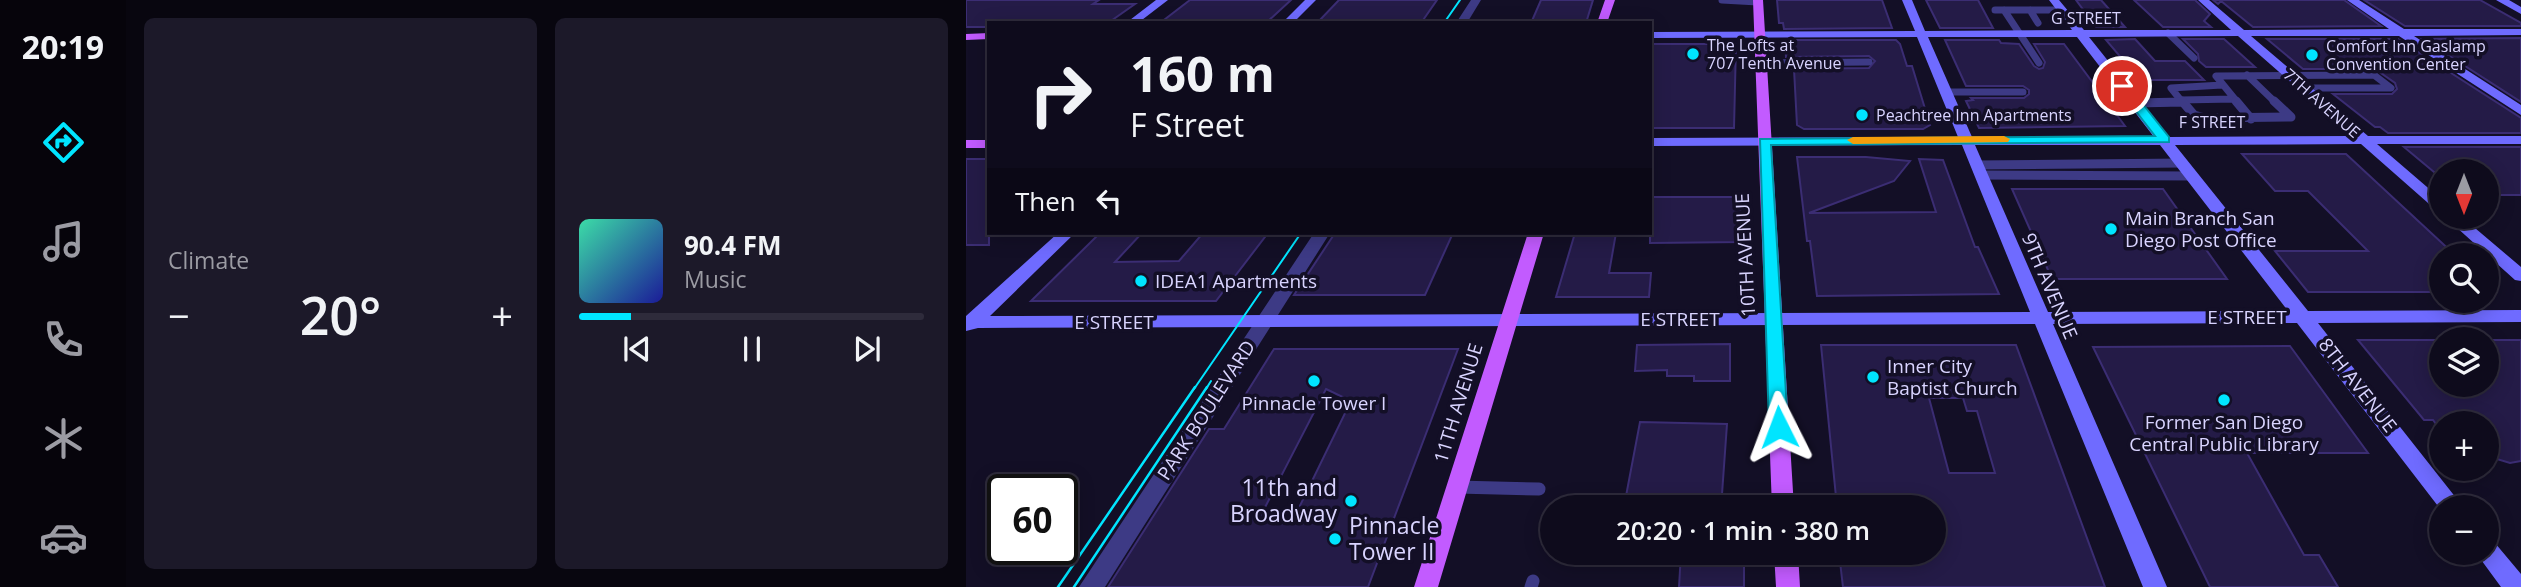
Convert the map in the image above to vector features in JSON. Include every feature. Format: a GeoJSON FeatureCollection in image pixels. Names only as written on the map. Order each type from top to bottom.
{"type":"FeatureCollection","features":[{"type":"Feature","properties":{"kind":"main road"},"geometry":{"type":"LineString","coordinates":[[1603,21],[1610,0]]}},
{"type":"Feature","properties":{"kind":"main road","name":"10TH AVENUE"},"geometry":{"type":"LineString","coordinates":[[1758,1],[1782,495]]}},
{"type":"Feature","properties":{"kind":"main road"},"geometry":{"type":"LineString","coordinates":[[966,37],[987,36]]}},
{"type":"Feature","properties":{"kind":"main road"},"geometry":{"type":"LineString","coordinates":[[966,144],[987,144]]}},
{"type":"Feature","properties":{"kind":"main road","name":"11TH AVENUE"},"geometry":{"type":"LineString","coordinates":[[1426,587],[1535,235]]}},
{"type":"Feature","properties":{"kind":"main road"},"geometry":{"type":"LineString","coordinates":[[1787,565],[1788,587]]}},
{"type":"Feature","properties":{"kind":"street"},"geometry":{"type":"LineString","coordinates":[[1134,21],[1163,0]]}},
{"type":"Feature","properties":{"kind":"street"},"geometry":{"type":"LineString","coordinates":[[1289,21],[1311,0]]}},
{"type":"Feature","properties":{"kind":"street"},"geometry":{"type":"LineString","coordinates":[[1462,21],[1476,0]]}},
{"type":"Feature","properties":{"kind":"street","name":"9TH AVENUE"},"geometry":{"type":"LineString","coordinates":[[1907,0],[2155,587]]}},
{"type":"Feature","properties":{"kind":"street","name":"8TH AVENUE"},"geometry":{"type":"LineString","coordinates":[[2054,0],[2443,495]]}},
{"type":"Feature","properties":{"kind":"street","name":"7TH AVENUE"},"geometry":{"type":"LineString","coordinates":[[2203,0],[2429,197]]}},
{"type":"Feature","properties":{"kind":"street"},"geometry":{"type":"LineString","coordinates":[[2352,0],[2521,111]]}},
{"type":"Feature","properties":{"kind":"street"},"geometry":{"type":"LineString","coordinates":[[2501,0],[2521,11]]}},
{"type":"Feature","properties":{"kind":"street","name":"G STREET"},"geometry":{"type":"LineString","coordinates":[[1652,34],[2521,32]]}},
{"type":"Feature","properties":{"kind":"street","name":"F STREET"},"geometry":{"type":"LineString","coordinates":[[1652,142],[1965,139],[2521,140]]}},
{"type":"Feature","properties":{"kind":"street"},"geometry":{"type":"LineString","coordinates":[[2467,229],[2521,276]]}},
{"type":"Feature","properties":{"kind":"street"},"geometry":{"type":"LineString","coordinates":[[968,325],[1065,235]]}},
{"type":"Feature","properties":{"kind":"street","name":"PARK BOULEVARD"},"geometry":{"type":"LineString","coordinates":[[1091,587],[1321,235]]}},
{"type":"Feature","properties":{"kind":"street","name":"E STREET"},"geometry":{"type":"LineString","coordinates":[[968,325],[1264,321],[2521,316]]}},
{"type":"Feature","properties":{"kind":"street"},"geometry":{"type":"LineString","coordinates":[[2499,565],[2516,587]]}},
{"type":"Feature","properties":{"kind":"lane"},"geometry":{"type":"LineString","coordinates":[[1722,0],[1758,1]]}},
{"type":"Feature","properties":{"kind":"lane"},"geometry":{"type":"LineString","coordinates":[[1995,10],[2062,10]]}},
{"type":"Feature","properties":{"kind":"lane"},"geometry":{"type":"LineString","coordinates":[[2004,10],[2039,63]]}},
{"type":"Feature","properties":{"kind":"lane"},"geometry":{"type":"LineString","coordinates":[[2030,10],[2038,23]]}},
{"type":"Feature","properties":{"kind":"lane"},"geometry":{"type":"LineString","coordinates":[[2168,33],[2194,58]]}},
{"type":"Feature","properties":{"kind":"lane"},"geometry":{"type":"LineString","coordinates":[[1762,63],[1869,62]]}},
{"type":"Feature","properties":{"kind":"lane"},"geometry":{"type":"LineString","coordinates":[[2222,85],[2172,86],[2172,92],[2194,115],[2205,118],[2291,117],[2246,75]]}},
{"type":"Feature","properties":{"kind":"lane"},"geometry":{"type":"LineString","coordinates":[[2251,119],[2216,76],[2374,75],[2391,88],[2305,88]]}},
{"type":"Feature","properties":{"kind":"lane"},"geometry":{"type":"LineString","coordinates":[[1945,92],[2023,92]]}},
{"type":"Feature","properties":{"kind":"lane"},"geometry":{"type":"LineString","coordinates":[[2136,103],[2234,99]]}},
{"type":"Feature","properties":{"kind":"lane"},"geometry":{"type":"LineString","coordinates":[[1978,170],[2188,169]]}},
{"type":"Feature","properties":{"kind":"lane"},"geometry":{"type":"LineString","coordinates":[[1978,170],[2188,169]]}},
{"type":"Feature","properties":{"kind":"lane"},"geometry":{"type":"LineString","coordinates":[[1457,487],[1539,489]]}},
{"type":"Feature","properties":{"kind":"building"},"geometry":{"type":"Polygon","coordinates":[[[966,0],[1099,0],[1093,4],[1135,4],[1111,21],[987,21],[987,27],[966,27],[966,0]]]}},
{"type":"Feature","properties":{"kind":"building"},"geometry":{"type":"Polygon","coordinates":[[[1190,0],[1291,0],[1268,21],[1163,21],[1190,0]]]}},
{"type":"Feature","properties":{"kind":"building"},"geometry":{"type":"Polygon","coordinates":[[[1339,0],[1437,0],[1422,21],[1319,21],[1339,0]]]}},
{"type":"Feature","properties":{"kind":"building"},"geometry":{"type":"Polygon","coordinates":[[[1541,0],[1593,0],[1587,21],[1532,21],[1541,0]]]}},
{"type":"Feature","properties":{"kind":"building"},"geometry":{"type":"Polygon","coordinates":[[[1777,0],[1882,0],[1892,28],[1784,29],[1783,23],[1779,23],[1777,0]]]}},
{"type":"Feature","properties":{"kind":"building"},"geometry":{"type":"Polygon","coordinates":[[[1926,0],[1978,0],[1993,28],[1940,28],[1926,0]]]}},
{"type":"Feature","properties":{"kind":"building"},"geometry":{"type":"Polygon","coordinates":[[[2076,0],[2101,0],[2125,27],[2096,27],[2076,0]]]}},
{"type":"Feature","properties":{"kind":"building"},"geometry":{"type":"Polygon","coordinates":[[[2134,0],[2195,0],[2210,14],[2204,21],[2211,27],[2163,27],[2134,0]]]}},
{"type":"Feature","properties":{"kind":"building"},"geometry":{"type":"Polygon","coordinates":[[[2213,0],[2344,0],[2381,26],[2253,27],[2221,1],[2218,4],[2213,0]]]}},
{"type":"Feature","properties":{"kind":"building"},"geometry":{"type":"Polygon","coordinates":[[[2364,0],[2480,0],[2521,23],[2521,26],[2405,26],[2364,0]]]}},
{"type":"Feature","properties":{"kind":"building"},"geometry":{"type":"Polygon","coordinates":[[[2521,38],[2521,102],[2423,39],[2521,38]]]}},
{"type":"Feature","properties":{"kind":"building"},"geometry":{"type":"Polygon","coordinates":[[[2135,39],[2155,61],[2185,61],[2204,80],[2140,80],[2106,40],[2135,39]]]}},
{"type":"Feature","properties":{"kind":"building"},"geometry":{"type":"Polygon","coordinates":[[[2183,39],[2224,39],[2255,67],[2206,67],[2183,39]]]}},
{"type":"Feature","properties":{"kind":"building"},"geometry":{"type":"Polygon","coordinates":[[[2267,39],[2398,39],[2521,118],[2521,133],[2388,133],[2375,127],[2333,94],[2392,94],[2397,89],[2395,83],[2375,69],[2303,69],[2267,39]]]}},
{"type":"Feature","properties":{"kind":"building"},"geometry":{"type":"Polygon","coordinates":[[[1785,40],[1896,40],[1900,44],[1907,66],[1912,66],[1930,125],[1923,129],[1804,129],[1797,125],[1794,69],[1789,69],[1869,68],[1875,61],[1869,56],[1786,57],[1785,40]]]}},
{"type":"Feature","properties":{"kind":"building"},"geometry":{"type":"Polygon","coordinates":[[[1945,40],[1999,40],[2001,43],[2019,44],[2039,69],[2043,68],[2045,62],[2034,44],[2064,44],[2125,126],[1979,128],[1966,101],[1973,100],[1971,98],[2024,98],[2029,94],[2029,90],[2023,86],[1966,86],[1945,40]]]}},
{"type":"Feature","properties":{"kind":"building"},"geometry":{"type":"Polygon","coordinates":[[[1652,44],[1736,44],[1734,128],[1652,128],[1652,44]]]}},
{"type":"Feature","properties":{"kind":"building"},"geometry":{"type":"Polygon","coordinates":[[[2404,147],[2521,147],[2521,195],[2499,195],[2499,159],[2429,159],[2429,168],[2404,147]]]}},
{"type":"Feature","properties":{"kind":"building"},"geometry":{"type":"Polygon","coordinates":[[[2242,154],[2346,154],[2442,243],[2429,243],[2429,292],[2308,292],[2275,251],[2368,251],[2308,191],[2275,191],[2242,154]]]}},
{"type":"Feature","properties":{"kind":"building"},"geometry":{"type":"Polygon","coordinates":[[[1797,157],[1866,157],[1910,161],[1894,181],[1809,213],[1936,212],[1919,159],[1943,160],[1975,247],[1978,247],[1999,294],[1817,296],[1797,157]]]}},
{"type":"Feature","properties":{"kind":"building"},"geometry":{"type":"Polygon","coordinates":[[[966,159],[987,159],[989,245],[966,245],[966,159]]]}},
{"type":"Feature","properties":{"kind":"building","name":"Main Branch San Diego Post Office"},"geometry":{"type":"Polygon","coordinates":[[[2012,189],[2163,189],[2227,279],[2052,279],[2012,189]]]}},
{"type":"Feature","properties":{"kind":"building"},"geometry":{"type":"Polygon","coordinates":[[[1652,197],[1740,197],[1741,242],[1650,243],[1652,197]]]}},
{"type":"Feature","properties":{"kind":"building","name":"IDEA1 Apartments"},"geometry":{"type":"Polygon","coordinates":[[[1098,235],[1140,235],[1115,262],[1179,261],[1201,235],[1266,235],[1216,301],[1031,301],[1098,235]]]}},
{"type":"Feature","properties":{"kind":"building"},"geometry":{"type":"Polygon","coordinates":[[[1334,235],[1452,235],[1425,295],[1294,295],[1334,235]]]}},
{"type":"Feature","properties":{"kind":"building"},"geometry":{"type":"Polygon","coordinates":[[[1574,235],[1616,235],[1609,273],[1651,273],[1649,297],[1556,297],[1574,235]]]}},
{"type":"Feature","properties":{"kind":"building"},"geometry":{"type":"Polygon","coordinates":[[[2358,340],[2429,340],[2429,397],[2499,397],[2499,340],[2521,340],[2521,461],[2510,463],[2499,460],[2499,411],[2429,411],[2429,420],[2424,420],[2358,340]]]}},
{"type":"Feature","properties":{"kind":"building"},"geometry":{"type":"Polygon","coordinates":[[[1730,344],[1730,381],[1694,381],[1694,376],[1667,376],[1667,370],[1635,371],[1637,345],[1730,344]]]}},
{"type":"Feature","properties":{"kind":"building"},"geometry":{"type":"Polygon","coordinates":[[[1821,345],[2016,345],[2105,587],[1843,587],[1840,565],[1946,565],[1946,495],[1836,495],[1821,345]],[[1929,398],[1949,473],[1995,473],[1977,411],[1967,411],[1963,398],[1929,398]]]}},
{"type":"Feature","properties":{"kind":"building","name":"Former San Diego Central Public Library"},"geometry":{"type":"Polygon","coordinates":[[[2290,346],[2368,453],[2247,453],[2304,555],[2319,555],[2338,587],[2210,587],[2093,347],[2290,346]]]}},
{"type":"Feature","properties":{"kind":"building"},"geometry":{"type":"Polygon","coordinates":[[[1274,349],[1458,349],[1368,587],[1108,587],[1209,429],[1224,429],[1274,349]],[[1326,389],[1259,519],[1293,520],[1351,401],[1326,389]]]}},
{"type":"Feature","properties":{"kind":"building"},"geometry":{"type":"Polygon","coordinates":[[[1640,422],[1727,424],[1722,495],[1626,495],[1640,422]]]}},
{"type":"Feature","properties":{"kind":"building"},"geometry":{"type":"Polygon","coordinates":[[[1680,565],[1744,565],[1744,587],[1679,587],[1680,565]]]}},
{"type":"Feature","properties":{"kind":"tram line"},"geometry":{"type":"LineString","coordinates":[[1445,21],[1460,0]]}},
{"type":"Feature","properties":{"kind":"tram line"},"geometry":{"type":"LineString","coordinates":[[1194,389],[1300,235]]}},
{"type":"Feature","properties":{"kind":"tram line"},"geometry":{"type":"LineString","coordinates":[[1206,389],[1211,381]]}},
{"type":"Feature","properties":{"kind":"tram line"},"geometry":{"type":"LineString","coordinates":[[1058,587],[1195,387]]}},
{"type":"Feature","properties":{"kind":"tram line"},"geometry":{"type":"LineString","coordinates":[[1074,587],[1207,387]]}},
{"type":"Feature","properties":{"kind":"slow traffic"},"geometry":{"type":"LineString","coordinates":[[1853,140],[2004,139]]}},
{"type":"Feature","properties":{"kind":"place","name":"The Lofts at 707 Tenth Avenue"},"geometry":{"type":"Point","coordinates":[1693,54]}},
{"type":"Feature","properties":{"kind":"place","name":"Comfort Inn Gaslamp Convention Center"},"geometry":{"type":"Point","coordinates":[2312,55]}},
{"type":"Feature","properties":{"kind":"place","name":"Peachtree Inn Apartments"},"geometry":{"type":"Point","coordinates":[1862,115]}},
{"type":"Feature","properties":{"kind":"place","name":"Main Branch San Diego Post Office"},"geometry":{"type":"Point","coordinates":[2111,229]}},
{"type":"Feature","properties":{"kind":"place","name":"IDEA1 Apartments"},"geometry":{"type":"Point","coordinates":[1141,281]}},
{"type":"Feature","properties":{"kind":"place","name":"Inner City Baptist Church"},"geometry":{"type":"Point","coordinates":[1873,377]}},
{"type":"Feature","properties":{"kind":"place","name":"Pinnacle Tower I"},"geometry":{"type":"Point","coordinates":[1314,381]}},
{"type":"Feature","properties":{"kind":"place","name":"Former San Diego Central Public Library"},"geometry":{"type":"Point","coordinates":[2224,400]}},
{"type":"Feature","properties":{"kind":"place","name":"11th and Broadway"},"geometry":{"type":"Point","coordinates":[1351,501]}},
{"type":"Feature","properties":{"kind":"place","name":"Pinnacle Tower II"},"geometry":{"type":"Point","coordinates":[1335,539]}},
{"type":"Feature","properties":{"kind":"route"},"geometry":{"type":"LineString","coordinates":[[1779,427],[1765,141],[2165,139],[2122,86]]}}]}
